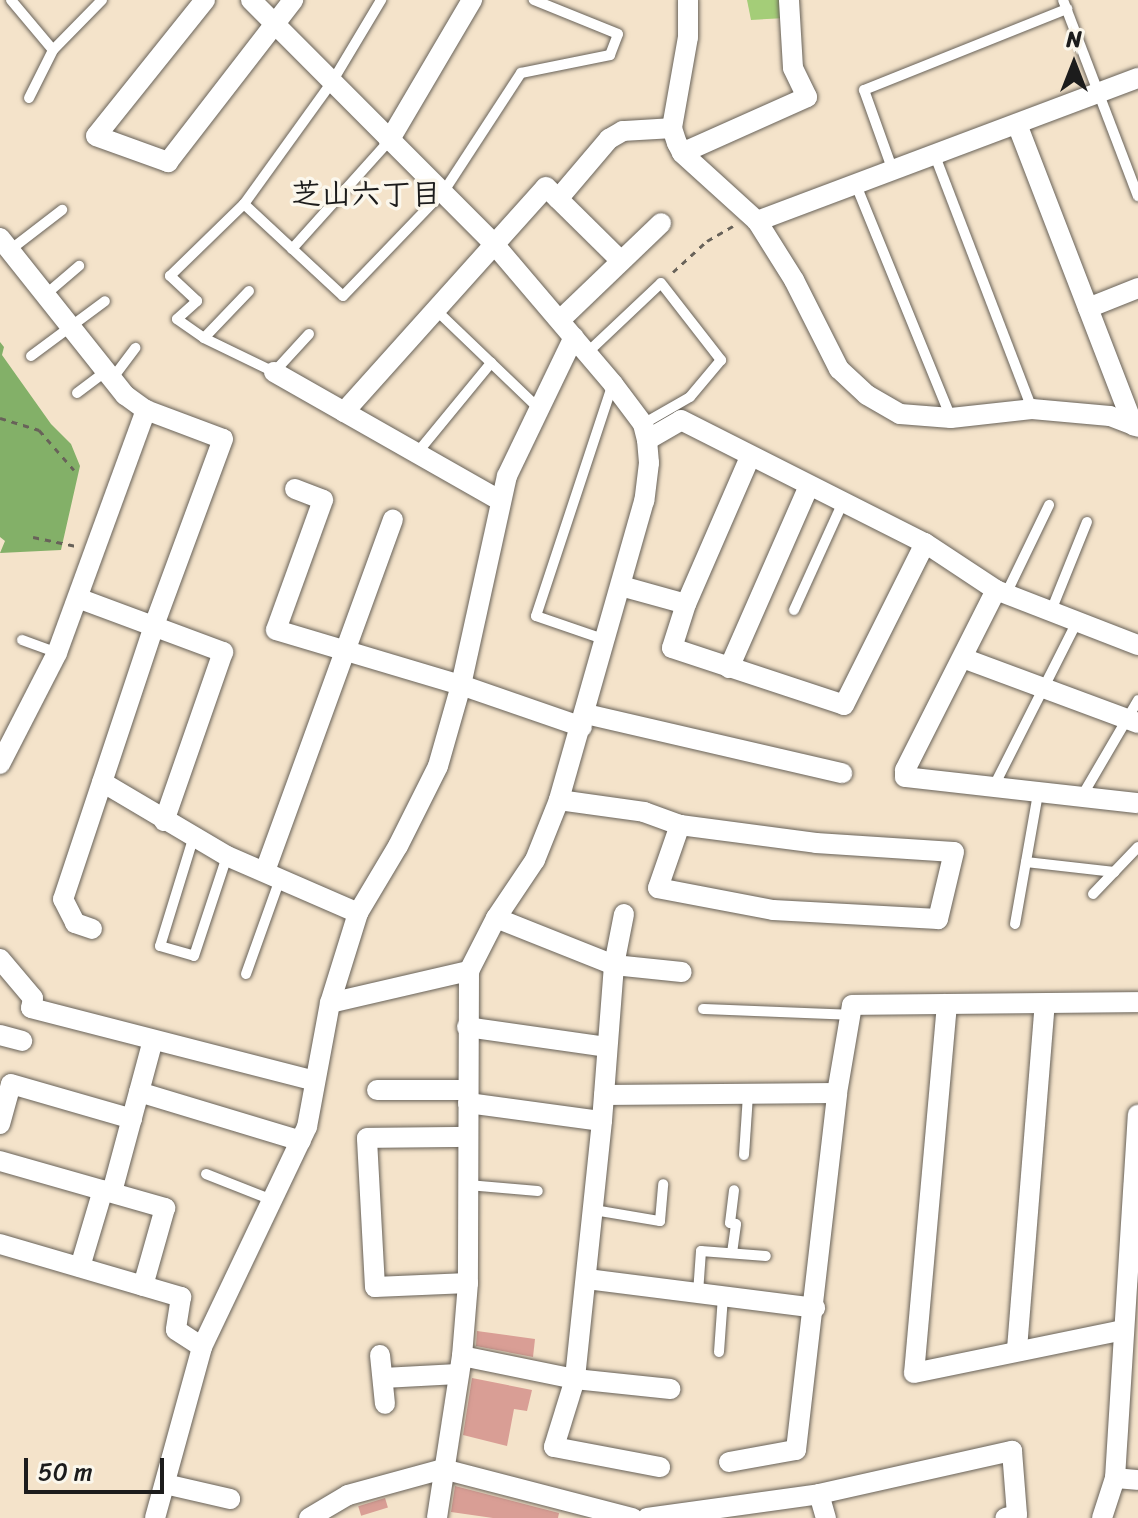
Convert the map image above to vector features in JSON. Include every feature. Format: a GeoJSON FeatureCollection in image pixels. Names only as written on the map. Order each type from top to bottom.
{"type":"FeatureCollection","features":[{"type":"Feature","properties":{"kind":"street"},"geometry":{"type":"LineString","coordinates":[[205,0],[96,136],[168,162],[276,26],[293,0]]}},
{"type":"Feature","properties":{"kind":"street"},"geometry":{"type":"LineString","coordinates":[[251,0],[389,141],[444,191],[581,344],[645,432],[649,463],[644,501],[607,641],[559,800],[535,860],[496,918],[469,971],[468,1283],[460,1365],[437,1518]]}},
{"type":"Feature","properties":{"kind":"street"},"geometry":{"type":"LineString","coordinates":[[389,141],[472,0]]}},
{"type":"Feature","properties":{"kind":"street"},"geometry":{"type":"LineString","coordinates":[[688,0],[688,37],[672,128],[682,153],[755,218],[794,280],[839,369],[867,395],[900,414],[951,418],[1032,409],[1110,416],[1136,424]]}},
{"type":"Feature","properties":{"kind":"street"},"geometry":{"type":"LineString","coordinates":[[682,153],[807,97],[793,68],[789,0]]}},
{"type":"Feature","properties":{"kind":"street"},"geometry":{"type":"LineString","coordinates":[[755,218],[856,185],[1138,78]]}},
{"type":"Feature","properties":{"kind":"street"},"geometry":{"type":"LineString","coordinates":[[1017,124],[1136,424]]}},
{"type":"Feature","properties":{"kind":"street"},"geometry":{"type":"LineString","coordinates":[[558,199],[609,139],[623,131],[672,128]]}},
{"type":"Feature","properties":{"kind":"street"},"geometry":{"type":"LineString","coordinates":[[344,412],[546,187],[621,261]]}},
{"type":"Feature","properties":{"kind":"street"},"geometry":{"type":"LineString","coordinates":[[560,320],[661,223]]}},
{"type":"Feature","properties":{"kind":"street"},"geometry":{"type":"LineString","coordinates":[[5,244],[125,395],[146,410],[223,439],[154,626],[63,899],[75,923],[92,929]]}},
{"type":"Feature","properties":{"kind":"street"},"geometry":{"type":"LineString","coordinates":[[1088,308],[1138,288]]}},
{"type":"Feature","properties":{"kind":"street"},"geometry":{"type":"LineString","coordinates":[[155,1518],[202,1347],[307,1127],[330,1003],[358,913],[398,846],[438,766],[461,685],[499,500],[537,407],[581,344]]}},
{"type":"Feature","properties":{"kind":"street"},"geometry":{"type":"LineString","coordinates":[[274,372],[499,500]]}},
{"type":"Feature","properties":{"kind":"street"},"geometry":{"type":"LineString","coordinates":[[0,764],[57,653],[146,410]]}},
{"type":"Feature","properties":{"kind":"street"},"geometry":{"type":"LineString","coordinates":[[645,432],[681,420],[925,543],[1001,592],[1138,645]]}},
{"type":"Feature","properties":{"kind":"street"},"geometry":{"type":"LineString","coordinates":[[750,457],[686,604],[672,648],[844,705],[925,543]]}},
{"type":"Feature","properties":{"kind":"street"},"geometry":{"type":"LineString","coordinates":[[729,668],[809,486]]}},
{"type":"Feature","properties":{"kind":"street"},"geometry":{"type":"LineString","coordinates":[[295,489],[323,500],[276,630],[584,720],[842,773]]}},
{"type":"Feature","properties":{"kind":"street"},"geometry":{"type":"LineString","coordinates":[[273,875],[345,651],[393,520]]}},
{"type":"Feature","properties":{"kind":"street"},"geometry":{"type":"LineString","coordinates":[[621,586],[686,604]]}},
{"type":"Feature","properties":{"kind":"street"},"geometry":{"type":"LineString","coordinates":[[1001,592],[963,658],[905,770],[905,777],[1138,803]]}},
{"type":"Feature","properties":{"kind":"street"},"geometry":{"type":"LineString","coordinates":[[78,598],[223,652],[164,821]]}},
{"type":"Feature","properties":{"kind":"street"},"geometry":{"type":"LineString","coordinates":[[963,658],[1133,721]]}},
{"type":"Feature","properties":{"kind":"street"},"geometry":{"type":"LineString","coordinates":[[102,782],[193,839],[358,913]]}},
{"type":"Feature","properties":{"kind":"street"},"geometry":{"type":"LineString","coordinates":[[559,800],[644,812],[680,825],[816,843],[954,852],[938,919],[773,910],[658,888],[680,825]]}},
{"type":"Feature","properties":{"kind":"street"},"geometry":{"type":"LineString","coordinates":[[624,914],[614,965],[594,1210],[575,1379],[554,1447],[660,1467]]}},
{"type":"Feature","properties":{"kind":"street"},"geometry":{"type":"LineString","coordinates":[[496,918],[614,965],[682,972]]}},
{"type":"Feature","properties":{"kind":"street"},"geometry":{"type":"LineString","coordinates":[[0,959],[33,998],[31,1008],[315,1081]]}},
{"type":"Feature","properties":{"kind":"street"},"geometry":{"type":"LineString","coordinates":[[330,1003],[469,971]]}},
{"type":"Feature","properties":{"kind":"street"},"geometry":{"type":"LineString","coordinates":[[729,1462],[796,1450],[815,1308],[837,1093],[852,1005],[1138,1002]]}},
{"type":"Feature","properties":{"kind":"street"},"geometry":{"type":"LineString","coordinates":[[947,1004],[914,1373],[1017,1349],[1123,1330]]}},
{"type":"Feature","properties":{"kind":"street"},"geometry":{"type":"LineString","coordinates":[[1017,1349],[1045,1004]]}},
{"type":"Feature","properties":{"kind":"street"},"geometry":{"type":"LineString","coordinates":[[467,1027],[607,1047]]}},
{"type":"Feature","properties":{"kind":"street"},"geometry":{"type":"LineString","coordinates":[[0,1035],[22,1041]]}},
{"type":"Feature","properties":{"kind":"street"},"geometry":{"type":"LineString","coordinates":[[80,1267],[132,1119],[153,1040]]}},
{"type":"Feature","properties":{"kind":"street"},"geometry":{"type":"LineString","coordinates":[[0,1124],[11,1084],[132,1119]]}},
{"type":"Feature","properties":{"kind":"street"},"geometry":{"type":"LineString","coordinates":[[377,1090],[468,1097],[602,1121]]}},
{"type":"Feature","properties":{"kind":"street"},"geometry":{"type":"LineString","coordinates":[[139,1092],[301,1141]]}},
{"type":"Feature","properties":{"kind":"street"},"geometry":{"type":"LineString","coordinates":[[604,1095],[837,1093]]}},
{"type":"Feature","properties":{"kind":"street"},"geometry":{"type":"LineString","coordinates":[[1102,1518],[1115,1478],[1138,1115]]}},
{"type":"Feature","properties":{"kind":"street"},"geometry":{"type":"LineString","coordinates":[[468,1137],[367,1138],[375,1287],[468,1283]]}},
{"type":"Feature","properties":{"kind":"street"},"geometry":{"type":"LineString","coordinates":[[0,1161],[165,1208],[143,1286]]}},
{"type":"Feature","properties":{"kind":"street"},"geometry":{"type":"LineString","coordinates":[[0,1244],[181,1297],[176,1330],[202,1347]]}},
{"type":"Feature","properties":{"kind":"street"},"geometry":{"type":"LineString","coordinates":[[587,1279],[815,1308]]}},
{"type":"Feature","properties":{"kind":"street"},"geometry":{"type":"LineString","coordinates":[[380,1355],[385,1404]]}},
{"type":"Feature","properties":{"kind":"street"},"geometry":{"type":"LineString","coordinates":[[383,1378],[460,1365],[670,1389]]}},
{"type":"Feature","properties":{"kind":"street"},"geometry":{"type":"LineString","coordinates":[[647,1518],[819,1494],[1012,1451],[1017,1515],[1005,1518]]}},
{"type":"Feature","properties":{"kind":"street"},"geometry":{"type":"LineString","coordinates":[[309,1518],[348,1495],[443,1469],[633,1518]]}},
{"type":"Feature","properties":{"kind":"street"},"geometry":{"type":"LineString","coordinates":[[1115,1478],[1138,1480]]}},
{"type":"Feature","properties":{"kind":"street"},"geometry":{"type":"LineString","coordinates":[[165,1484],[230,1499]]}},
{"type":"Feature","properties":{"kind":"street"},"geometry":{"type":"LineString","coordinates":[[819,1494],[826,1518]]}},
{"type":"Feature","properties":{"kind":"lane"},"geometry":{"type":"LineString","coordinates":[[11,0],[53,50]]}},
{"type":"Feature","properties":{"kind":"lane"},"geometry":{"type":"LineString","coordinates":[[29,98],[53,50],[102,0]]}},
{"type":"Feature","properties":{"kind":"lane"},"geometry":{"type":"LineString","coordinates":[[309,334],[274,372],[204,338],[177,319],[197,301],[170,276],[244,204],[332,82],[381,0]]}},
{"type":"Feature","properties":{"kind":"lane"},"geometry":{"type":"LineString","coordinates":[[244,204],[343,296],[444,191],[521,73],[610,55],[618,34],[534,0]]}},
{"type":"Feature","properties":{"kind":"lane"},"geometry":{"type":"LineString","coordinates":[[893,171],[864,90],[1065,4],[1138,196]]}},
{"type":"Feature","properties":{"kind":"lane"},"geometry":{"type":"LineString","coordinates":[[292,249],[389,141]]}},
{"type":"Feature","properties":{"kind":"lane"},"geometry":{"type":"LineString","coordinates":[[935,156],[1032,409]]}},
{"type":"Feature","properties":{"kind":"lane"},"geometry":{"type":"LineString","coordinates":[[856,185],[951,418]]}},
{"type":"Feature","properties":{"kind":"lane"},"geometry":{"type":"LineString","coordinates":[[5,244],[62,210]]}},
{"type":"Feature","properties":{"kind":"lane"},"geometry":{"type":"LineString","coordinates":[[45,295],[79,266]]}},
{"type":"Feature","properties":{"kind":"lane"},"geometry":{"type":"LineString","coordinates":[[581,344],[661,283],[721,360],[690,397],[645,432]]}},
{"type":"Feature","properties":{"kind":"lane"},"geometry":{"type":"LineString","coordinates":[[204,338],[249,291]]}},
{"type":"Feature","properties":{"kind":"lane"},"geometry":{"type":"LineString","coordinates":[[31,356],[105,301]]}},
{"type":"Feature","properties":{"kind":"lane"},"geometry":{"type":"LineString","coordinates":[[436,310],[537,407]]}},
{"type":"Feature","properties":{"kind":"lane"},"geometry":{"type":"LineString","coordinates":[[77,393],[109,376],[135,348]]}},
{"type":"Feature","properties":{"kind":"lane"},"geometry":{"type":"LineString","coordinates":[[417,453],[491,363]]}},
{"type":"Feature","properties":{"kind":"lane"},"geometry":{"type":"LineString","coordinates":[[607,641],[536,616],[613,384]]}},
{"type":"Feature","properties":{"kind":"lane"},"geometry":{"type":"LineString","coordinates":[[794,610],[843,502]]}},
{"type":"Feature","properties":{"kind":"lane"},"geometry":{"type":"LineString","coordinates":[[1001,592],[1049,505]]}},
{"type":"Feature","properties":{"kind":"lane"},"geometry":{"type":"LineString","coordinates":[[1051,611],[1087,522]]}},
{"type":"Feature","properties":{"kind":"lane"},"geometry":{"type":"LineString","coordinates":[[993,789],[1077,622]]}},
{"type":"Feature","properties":{"kind":"lane"},"geometry":{"type":"LineString","coordinates":[[22,640],[57,653]]}},
{"type":"Feature","properties":{"kind":"lane"},"geometry":{"type":"LineString","coordinates":[[1081,798],[1133,721],[1138,700]]}},
{"type":"Feature","properties":{"kind":"lane"},"geometry":{"type":"LineString","coordinates":[[1015,924],[1038,794]]}},
{"type":"Feature","properties":{"kind":"lane"},"geometry":{"type":"LineString","coordinates":[[193,839],[160,946],[194,956],[227,856]]}},
{"type":"Feature","properties":{"kind":"lane"},"geometry":{"type":"LineString","coordinates":[[1093,894],[1138,847]]}},
{"type":"Feature","properties":{"kind":"lane"},"geometry":{"type":"LineString","coordinates":[[1026,862],[1114,872]]}},
{"type":"Feature","properties":{"kind":"lane"},"geometry":{"type":"LineString","coordinates":[[246,974],[273,875]]}},
{"type":"Feature","properties":{"kind":"lane"},"geometry":{"type":"LineString","coordinates":[[703,1009],[850,1015]]}},
{"type":"Feature","properties":{"kind":"lane"},"geometry":{"type":"LineString","coordinates":[[744,1155],[748,1094]]}},
{"type":"Feature","properties":{"kind":"lane"},"geometry":{"type":"LineString","coordinates":[[206,1174],[272,1200]]}},
{"type":"Feature","properties":{"kind":"lane"},"geometry":{"type":"LineString","coordinates":[[594,1210],[660,1221],[663,1184]]}},
{"type":"Feature","properties":{"kind":"lane"},"geometry":{"type":"LineString","coordinates":[[468,1185],[538,1191]]}},
{"type":"Feature","properties":{"kind":"lane"},"geometry":{"type":"LineString","coordinates":[[732,1253],[736,1224],[730,1223],[734,1190]]}},
{"type":"Feature","properties":{"kind":"lane"},"geometry":{"type":"LineString","coordinates":[[698,1293],[701,1251],[766,1256]]}},
{"type":"Feature","properties":{"kind":"lane"},"geometry":{"type":"LineString","coordinates":[[719,1352],[723,1296]]}},
{"type":"Feature","properties":{"kind":"path"},"geometry":{"type":"LineString","coordinates":[[661,283],[707,241],[755,218]]}},
{"type":"Feature","properties":{"kind":"path"},"geometry":{"type":"LineString","coordinates":[[0,418],[39,430],[74,470]]}},
{"type":"Feature","properties":{"kind":"path"},"geometry":{"type":"LineString","coordinates":[[33,537],[63,541],[93,552]]}},
{"type":"Feature","properties":{"kind":"green space"},"geometry":{"type":"Polygon","coordinates":[[[747,0],[783,0],[786,18],[751,20],[747,0]]]}},
{"type":"Feature","properties":{"kind":"green space"},"geometry":{"type":"Polygon","coordinates":[[[0,342],[4,347],[2,355],[51,424],[71,444],[80,466],[61,550],[0,553],[5,541],[0,537],[0,342]]]}},
{"type":"Feature","properties":{"kind":"building"},"geometry":{"type":"Polygon","coordinates":[[[477,1331],[535,1339],[533,1357],[476,1346],[477,1331]]]}},
{"type":"Feature","properties":{"kind":"building"},"geometry":{"type":"Polygon","coordinates":[[[472,1378],[532,1390],[527,1411],[514,1409],[507,1446],[463,1435],[472,1378]]]}},
{"type":"Feature","properties":{"kind":"building"},"geometry":{"type":"Polygon","coordinates":[[[455,1486],[559,1513],[558,1518],[493,1518],[451,1512],[455,1486]]]}},
{"type":"Feature","properties":{"kind":"building"},"geometry":{"type":"Polygon","coordinates":[[[385,1498],[388,1508],[361,1516],[358,1506],[385,1498]]]}},
{"type":"Feature","properties":{"kind":"district","name":"芝山六丁目"},"geometry":{"type":"Point","coordinates":[366,194]}}]}
